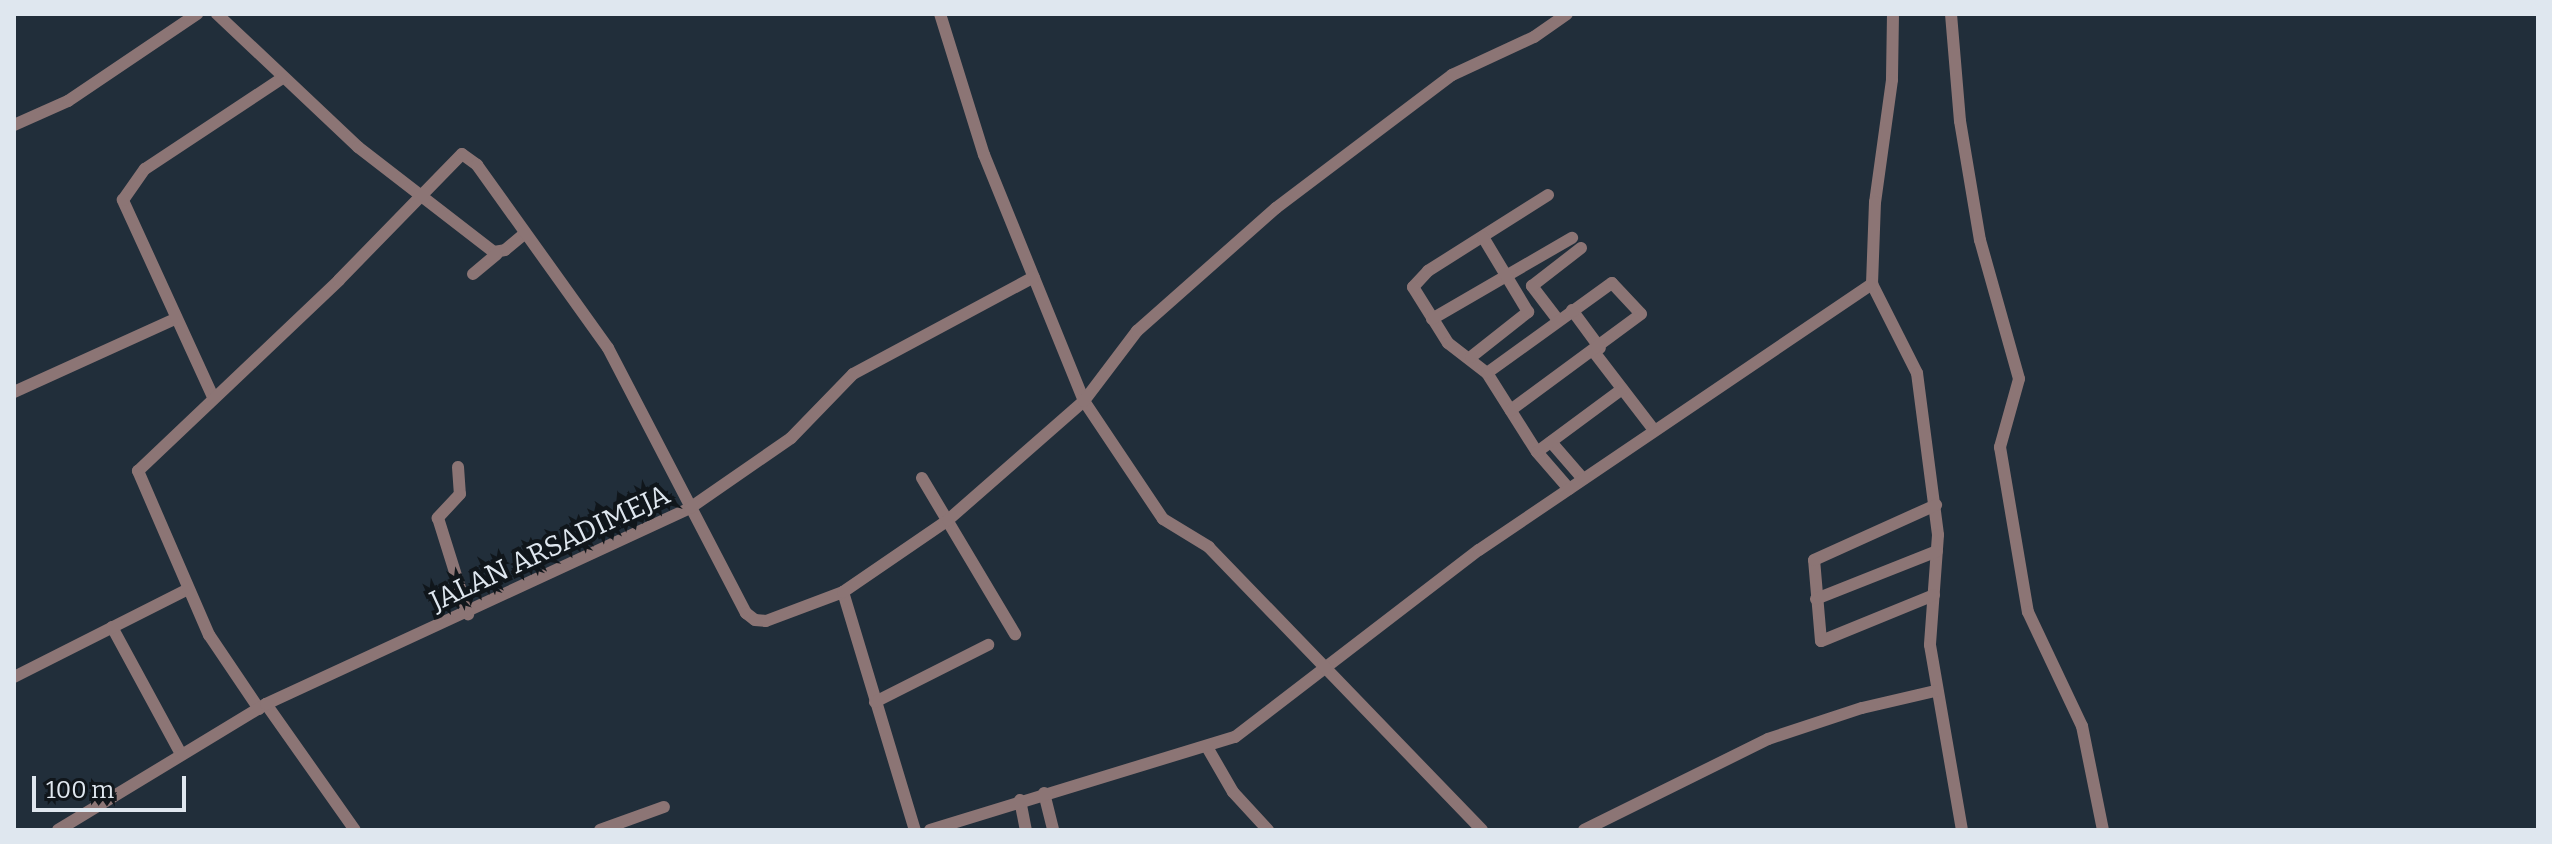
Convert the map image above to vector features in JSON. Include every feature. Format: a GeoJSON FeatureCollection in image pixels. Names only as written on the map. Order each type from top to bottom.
{"type":"FeatureCollection","features":[{"type":"Feature","properties":{"kind":"street"},"geometry":{"type":"LineString","coordinates":[[14,125],[68,101],[181,18],[197,14]]}},
{"type":"Feature","properties":{"kind":"street"},"geometry":{"type":"LineString","coordinates":[[217,14],[281,79],[304,92],[358,147],[497,254]]}},
{"type":"Feature","properties":{"kind":"street"},"geometry":{"type":"LineString","coordinates":[[940,14],[984,155],[1084,401],[1163,519],[1209,547],[1482,830]]}},
{"type":"Feature","properties":{"kind":"street"},"geometry":{"type":"LineString","coordinates":[[915,830],[843,592],[948,520],[1084,401],[1137,331],[1276,208],[1452,75],[1534,37],[1567,14]]}},
{"type":"Feature","properties":{"kind":"street"},"geometry":{"type":"LineString","coordinates":[[1893,14],[1892,80],[1875,202],[1872,284],[1917,373],[1936,505],[1937,551],[1930,645],[1935,691],[1962,830]]}},
{"type":"Feature","properties":{"kind":"street"},"geometry":{"type":"LineString","coordinates":[[1951,14],[1960,121],[1980,240],[2019,379],[2000,447],[2028,612],[2082,726],[2103,830]]}},
{"type":"Feature","properties":{"kind":"street"},"geometry":{"type":"LineString","coordinates":[[213,397],[129,222],[126,189],[145,169],[281,79]]}},
{"type":"Feature","properties":{"kind":"street"},"geometry":{"type":"LineString","coordinates":[[355,830],[209,635],[186,590],[138,471],[421,198],[454,159],[466,155],[525,233],[633,388],[690,508],[791,438],[853,374],[1034,277]]}},
{"type":"Feature","properties":{"kind":"street"},"geometry":{"type":"LineString","coordinates":[[1548,195],[1413,284],[1432,319],[1454,349],[1471,357],[1487,373],[1537,452],[1569,489]]}},
{"type":"Feature","properties":{"kind":"street"},"geometry":{"type":"LineString","coordinates":[[473,274],[525,233]]}},
{"type":"Feature","properties":{"kind":"street"},"geometry":{"type":"LineString","coordinates":[[1471,357],[1527,316],[1528,307],[1483,237]]}},
{"type":"Feature","properties":{"kind":"street"},"geometry":{"type":"LineString","coordinates":[[1432,319],[1572,238]]}},
{"type":"Feature","properties":{"kind":"street"},"geometry":{"type":"LineString","coordinates":[[1558,320],[1532,286],[1581,248]]}},
{"type":"Feature","properties":{"kind":"street"},"geometry":{"type":"LineString","coordinates":[[1487,373],[1572,310],[1616,282],[1641,314],[1597,350],[1511,410]]}},
{"type":"Feature","properties":{"kind":"street"},"geometry":{"type":"LineString","coordinates":[[930,830],[1020,800],[1207,747],[1243,731],[1327,670],[1479,550],[1653,429],[1872,284]]}},
{"type":"Feature","properties":{"kind":"street"},"geometry":{"type":"LineString","coordinates":[[1572,310],[1622,389],[1653,429]]}},
{"type":"Feature","properties":{"kind":"street"},"geometry":{"type":"LineString","coordinates":[[14,392],[175,319]]}},
{"type":"Feature","properties":{"kind":"street"},"geometry":{"type":"LineString","coordinates":[[1537,452],[1622,389]]}},
{"type":"Feature","properties":{"kind":"street"},"geometry":{"type":"LineString","coordinates":[[1551,442],[1583,479]]}},
{"type":"Feature","properties":{"kind":"street"},"geometry":{"type":"LineString","coordinates":[[458,467],[460,494],[438,518],[468,614]]}},
{"type":"Feature","properties":{"kind":"street"},"geometry":{"type":"LineString","coordinates":[[922,478],[1015,634]]}},
{"type":"Feature","properties":{"kind":"street"},"geometry":{"type":"LineString","coordinates":[[1934,595],[1821,641],[1814,560],[1936,505]]}},
{"type":"Feature","properties":{"kind":"street","name":"JALAN ARSADIMEJA"},"geometry":{"type":"LineString","coordinates":[[58,830],[263,707],[690,508],[746,613],[755,620],[766,621],[843,592]]}},
{"type":"Feature","properties":{"kind":"street"},"geometry":{"type":"LineString","coordinates":[[1816,599],[1937,551]]}},
{"type":"Feature","properties":{"kind":"street"},"geometry":{"type":"LineString","coordinates":[[14,677],[186,590]]}},
{"type":"Feature","properties":{"kind":"street"},"geometry":{"type":"LineString","coordinates":[[112,627],[181,754]]}},
{"type":"Feature","properties":{"kind":"street"},"geometry":{"type":"LineString","coordinates":[[875,702],[988,645]]}},
{"type":"Feature","properties":{"kind":"street"},"geometry":{"type":"LineString","coordinates":[[1584,830],[1768,739],[1862,708],[1935,691]]}},
{"type":"Feature","properties":{"kind":"street"},"geometry":{"type":"LineString","coordinates":[[1207,747],[1233,792],[1268,830]]}},
{"type":"Feature","properties":{"kind":"street"},"geometry":{"type":"LineString","coordinates":[[1044,793],[1053,830]]}},
{"type":"Feature","properties":{"kind":"street"},"geometry":{"type":"LineString","coordinates":[[1020,800],[1026,830]]}},
{"type":"Feature","properties":{"kind":"street"},"geometry":{"type":"LineString","coordinates":[[600,830],[664,807]]}}]}
